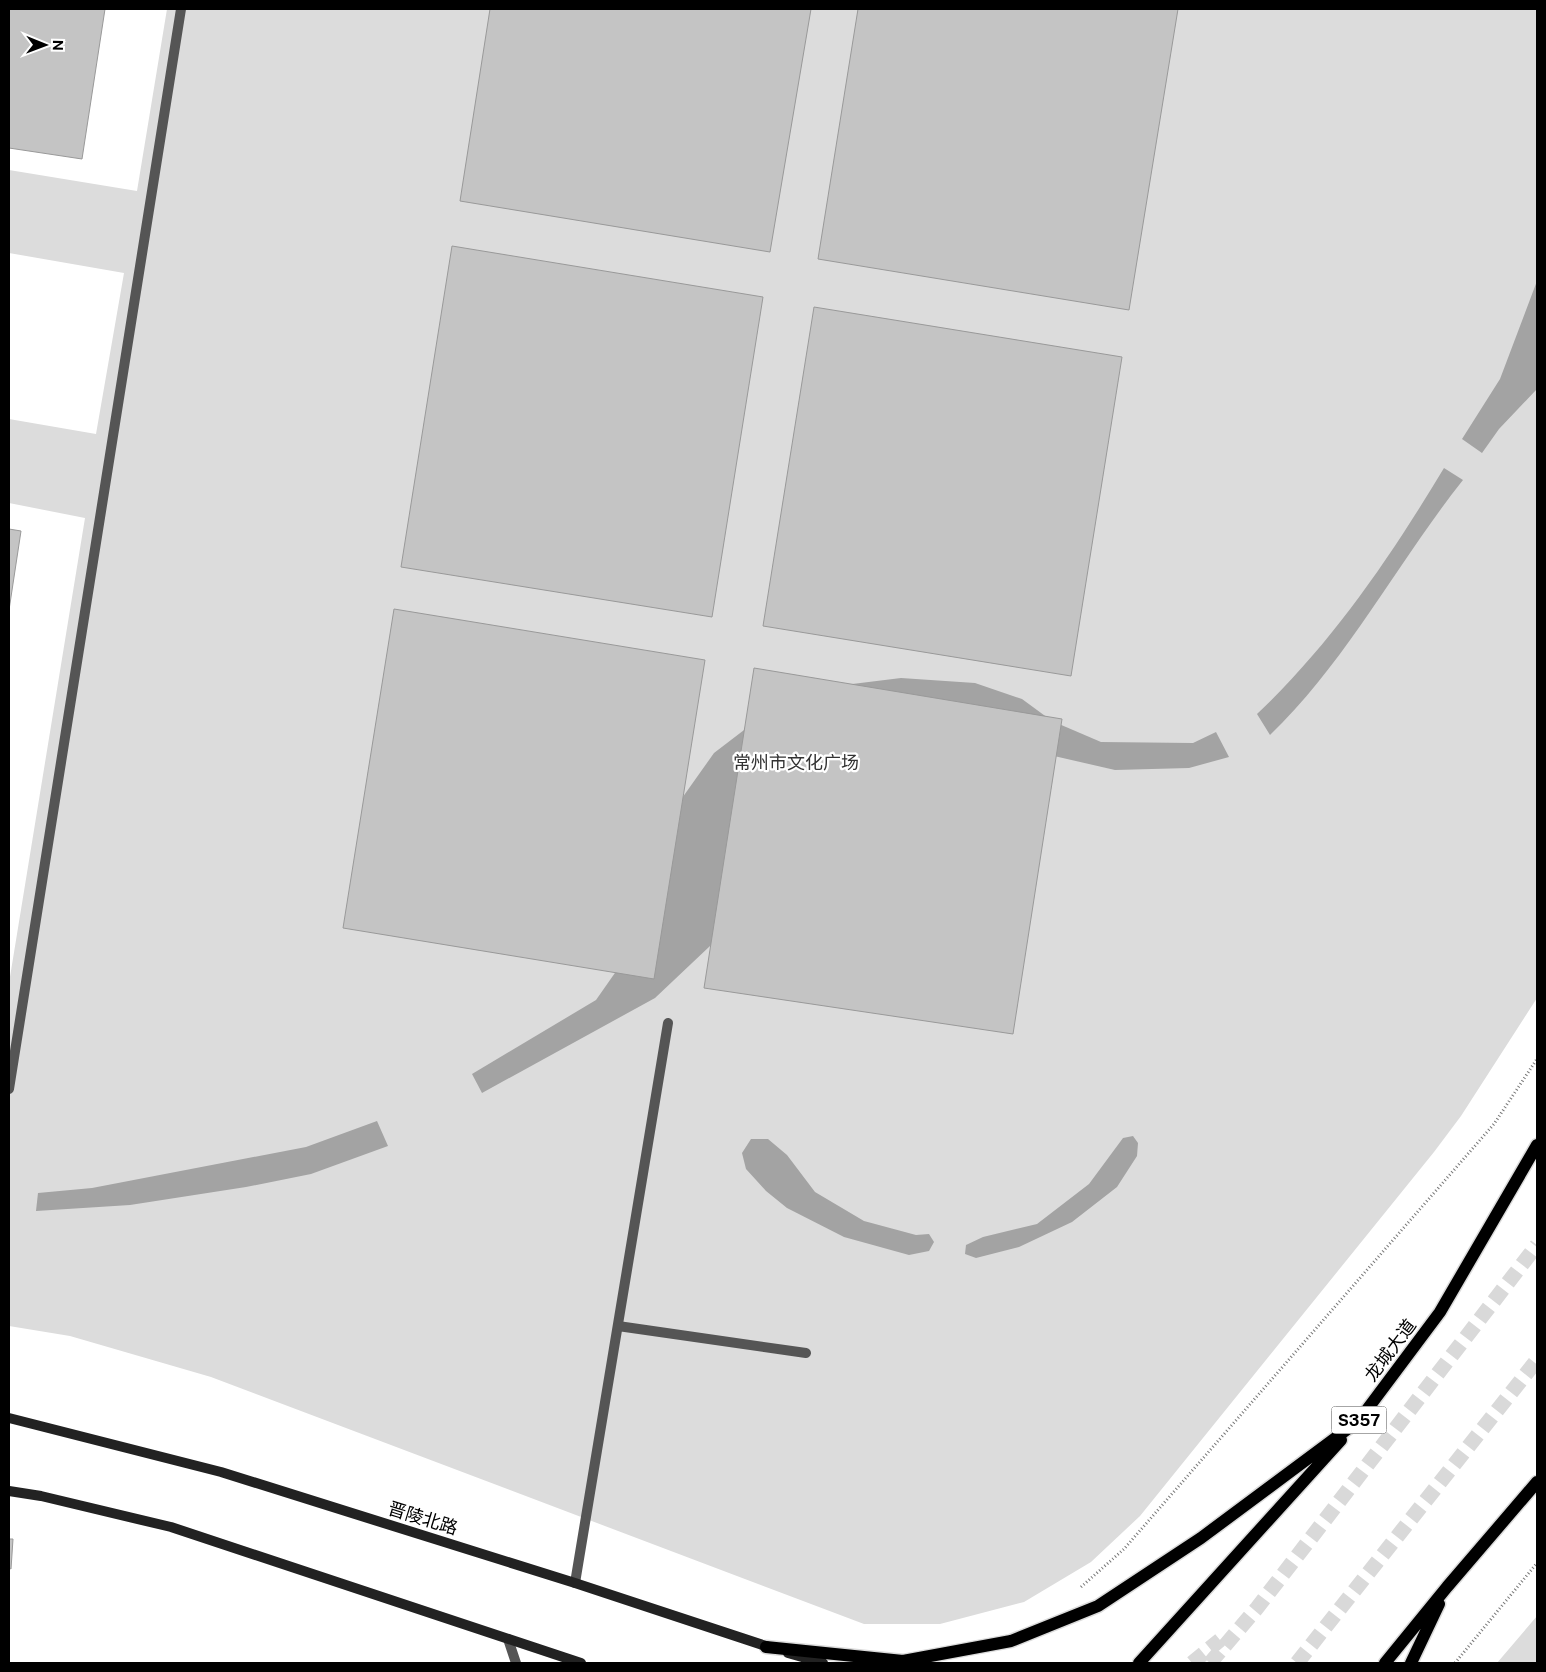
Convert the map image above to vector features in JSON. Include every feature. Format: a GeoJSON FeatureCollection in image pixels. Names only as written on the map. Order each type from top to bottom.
{"type":"FeatureCollection","features":[{"type":"Feature","properties":{"kind":"main road","name":"龙城大道"},"geometry":{"type":"LineString","coordinates":[[1139,1663],[1361,1418],[1440,1312],[1537,1145]]}},
{"type":"Feature","properties":{"kind":"main road","name":"晋陵北路"},"geometry":{"type":"LineString","coordinates":[[9,1418],[221,1472],[575,1583],[766,1647],[823,1663]]}},
{"type":"Feature","properties":{"kind":"main road"},"geometry":{"type":"LineString","coordinates":[[766,1647],[903,1661],[1010,1641],[1098,1606],[1201,1538],[1361,1418]]}},
{"type":"Feature","properties":{"kind":"main road"},"geometry":{"type":"LineString","coordinates":[[1385,1663],[1537,1482]]}},
{"type":"Feature","properties":{"kind":"main road"},"geometry":{"type":"LineString","coordinates":[[9,1491],[41,1496],[171,1527],[581,1663]]}},
{"type":"Feature","properties":{"kind":"main road"},"geometry":{"type":"LineString","coordinates":[[1412,1663],[1447,1587]]}},
{"type":"Feature","properties":{"kind":"lane"},"geometry":{"type":"LineString","coordinates":[[9,1089],[181,9]]}},
{"type":"Feature","properties":{"kind":"lane"},"geometry":{"type":"LineString","coordinates":[[575,1583],[668,1023]]}},
{"type":"Feature","properties":{"kind":"lane"},"geometry":{"type":"LineString","coordinates":[[618,1326],[806,1353]]}},
{"type":"Feature","properties":{"kind":"lane"},"geometry":{"type":"LineString","coordinates":[[508,1639],[516,1663]]}},
{"type":"Feature","properties":{"kind":"path"},"geometry":{"type":"LineString","coordinates":[[1079,1589],[1124,1549],[1482,1138],[1494,1124],[1537,1058]]}},
{"type":"Feature","properties":{"kind":"path"},"geometry":{"type":"LineString","coordinates":[[1455,1663],[1537,1563]]}},
{"type":"Feature","properties":{"kind":"green space","name":"常州市文化广场"},"geometry":{"type":"Polygon","coordinates":[[[167,9],[1537,9],[1537,998],[1461,1116],[1434,1152],[1140,1516],[1091,1562],[1024,1602],[940,1624],[864,1624],[211,1377],[70,1336],[9,1326],[9,983],[85,518],[9,503],[9,419],[96,434],[124,273],[9,253],[9,170],[137,191],[167,9]]]}},
{"type":"Feature","properties":{"kind":"green space"},"geometry":{"type":"Polygon","coordinates":[[[1537,1616],[1537,1663],[1497,1663],[1537,1616]]]}},
{"type":"Feature","properties":{"kind":"shaded area"},"geometry":{"type":"Polygon","coordinates":[[[1537,281],[1537,389],[1499,429],[1482,453],[1462,439],[1500,379],[1537,281]]]}},
{"type":"Feature","properties":{"kind":"shaded area"},"geometry":{"type":"Polygon","coordinates":[[[1444,468],[1463,480],[1348,644],[1298,706],[1270,735],[1257,714],[1311,658],[1336,628],[1382,566],[1444,468]]]}},
{"type":"Feature","properties":{"kind":"shaded area"},"geometry":{"type":"Polygon","coordinates":[[[901,678],[975,683],[1022,699],[1052,721],[1101,742],[1193,743],[1216,732],[1229,757],[1189,768],[1115,770],[1041,753],[728,929],[655,998],[482,1093],[472,1074],[596,1000],[631,950],[675,808],[714,753],[773,708],[828,687],[901,678]]]}},
{"type":"Feature","properties":{"kind":"shaded area"},"geometry":{"type":"Polygon","coordinates":[[[377,1121],[388,1146],[311,1174],[246,1187],[130,1205],[36,1211],[38,1193],[92,1188],[306,1147],[377,1121]]]}},
{"type":"Feature","properties":{"kind":"shaded area"},"geometry":{"type":"Polygon","coordinates":[[[1133,1136],[1138,1143],[1137,1156],[1117,1187],[1072,1222],[1019,1247],[976,1258],[965,1254],[966,1245],[983,1237],[1037,1224],[1089,1184],[1123,1138],[1133,1136]]]}},
{"type":"Feature","properties":{"kind":"shaded area"},"geometry":{"type":"Polygon","coordinates":[[[751,1139],[768,1139],[787,1155],[815,1192],[864,1221],[916,1235],[929,1234],[934,1242],[929,1251],[909,1255],[844,1237],[787,1208],[766,1191],[746,1169],[742,1153],[751,1139]]]}},
{"type":"Feature","properties":{"kind":"building"},"geometry":{"type":"Polygon","coordinates":[[[9,9],[105,9],[82,159],[9,148],[9,9]]]}},
{"type":"Feature","properties":{"kind":"building"},"geometry":{"type":"Polygon","coordinates":[[[490,9],[811,9],[770,252],[460,201],[490,9]]]}},
{"type":"Feature","properties":{"kind":"building"},"geometry":{"type":"Polygon","coordinates":[[[858,9],[1178,9],[1129,310],[818,259],[858,9]]]}},
{"type":"Feature","properties":{"kind":"building"},"geometry":{"type":"Polygon","coordinates":[[[452,246],[763,297],[712,617],[401,567],[452,246]]]}},
{"type":"Feature","properties":{"kind":"building"},"geometry":{"type":"Polygon","coordinates":[[[814,307],[1122,357],[1071,676],[763,626],[814,307]]]}},
{"type":"Feature","properties":{"kind":"building"},"geometry":{"type":"Polygon","coordinates":[[[9,529],[21,531],[9,610],[9,529]]]}},
{"type":"Feature","properties":{"kind":"building"},"geometry":{"type":"Polygon","coordinates":[[[394,609],[705,660],[654,979],[343,928],[394,609]]]}},
{"type":"Feature","properties":{"kind":"building"},"geometry":{"type":"Polygon","coordinates":[[[754,668],[1062,719],[1013,1034],[704,988],[754,668]]]}},
{"type":"Feature","properties":{"kind":"building"},"geometry":{"type":"Polygon","coordinates":[[[9,1539],[13,1539],[11,1569],[9,1568],[9,1539]]]}},
{"type":"Feature","properties":{"kind":"tunnel"},"geometry":{"type":"LineString","coordinates":[[1210,1663],[1257,1608],[1537,1245]]}},
{"type":"Feature","properties":{"kind":"tunnel"},"geometry":{"type":"LineString","coordinates":[[1297,1663],[1537,1360]]}},
{"type":"Feature","properties":{"kind":"tunnel"},"geometry":{"type":"LineString","coordinates":[[1192,1663],[1220,1640]]}}]}
